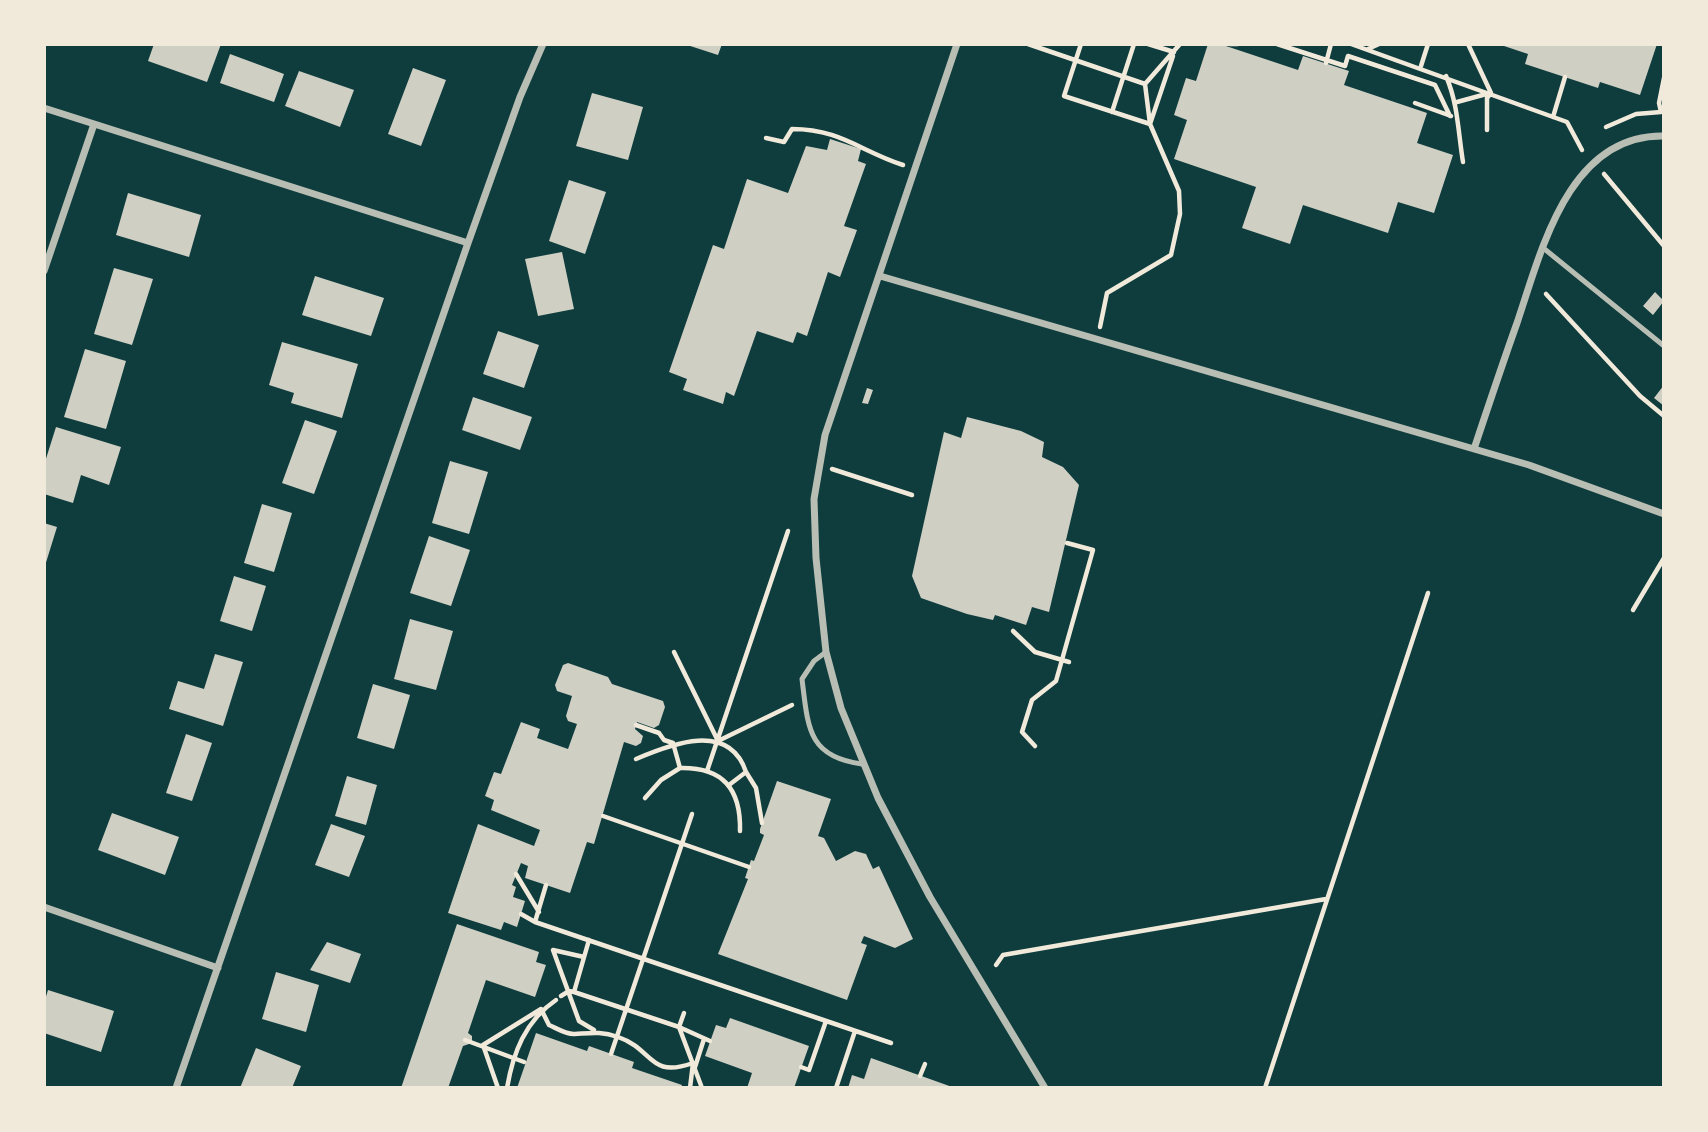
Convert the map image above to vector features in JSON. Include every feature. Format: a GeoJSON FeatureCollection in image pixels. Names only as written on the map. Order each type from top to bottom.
{"type":"FeatureCollection","features":[{"type":"Feature","properties":{"kind":"street"},"geometry":{"type":"LineString","coordinates":[[176,1088],[468,243],[520,97],[543,44]]}},
{"type":"Feature","properties":{"kind":"street"},"geometry":{"type":"LineString","coordinates":[[957,44],[819,456],[814,527],[826,652],[841,708],[862,764],[930,897],[1045,1088]]}},
{"type":"Feature","properties":{"kind":"street"},"geometry":{"type":"LineString","coordinates":[[44,108],[468,243]]}},
{"type":"Feature","properties":{"kind":"street"},"geometry":{"type":"LineString","coordinates":[[44,271],[94,124]]}},
{"type":"Feature","properties":{"kind":"street"},"geometry":{"type":"LineString","coordinates":[[1474,449],[1542,247],[1567,195],[1595,164],[1616,146],[1664,136]]}},
{"type":"Feature","properties":{"kind":"street"},"geometry":{"type":"LineString","coordinates":[[880,276],[1474,449],[1597,487],[1664,514]]}},
{"type":"Feature","properties":{"kind":"street"},"geometry":{"type":"LineString","coordinates":[[44,907],[218,968]]}},
{"type":"Feature","properties":{"kind":"lane"},"geometry":{"type":"LineString","coordinates":[[1542,247],[1664,346]]}},
{"type":"Feature","properties":{"kind":"lane"},"geometry":{"type":"LineString","coordinates":[[826,652],[814,660],[802,679],[804,699],[817,746],[828,756],[862,764]]}},
{"type":"Feature","properties":{"kind":"path"},"geometry":{"type":"LineString","coordinates":[[1028,44],[1145,84]]}},
{"type":"Feature","properties":{"kind":"path"},"geometry":{"type":"LineString","coordinates":[[1080,44],[1063,96],[1150,124]]}},
{"type":"Feature","properties":{"kind":"path"},"geometry":{"type":"LineString","coordinates":[[1112,112],[1134,44]]}},
{"type":"Feature","properties":{"kind":"path"},"geometry":{"type":"LineString","coordinates":[[1148,44],[1174,52]]}},
{"type":"Feature","properties":{"kind":"path"},"geometry":{"type":"LineString","coordinates":[[1097,341],[1107,293],[1171,256],[1180,214],[1179,191],[1150,124],[1145,84],[1180,44]]}},
{"type":"Feature","properties":{"kind":"path"},"geometry":{"type":"LineString","coordinates":[[1230,44],[1238,44]]}},
{"type":"Feature","properties":{"kind":"path"},"geometry":{"type":"LineString","coordinates":[[1277,44],[1345,66],[1348,56],[1435,85],[1453,117],[1463,162]]}},
{"type":"Feature","properties":{"kind":"path"},"geometry":{"type":"LineString","coordinates":[[1326,62],[1331,44]]}},
{"type":"Feature","properties":{"kind":"path"},"geometry":{"type":"LineString","coordinates":[[1351,44],[1420,66],[1567,122],[1582,150]]}},
{"type":"Feature","properties":{"kind":"path"},"geometry":{"type":"LineString","coordinates":[[1368,50],[1380,44]]}},
{"type":"Feature","properties":{"kind":"path"},"geometry":{"type":"LineString","coordinates":[[1420,66],[1428,44]]}},
{"type":"Feature","properties":{"kind":"path"},"geometry":{"type":"LineString","coordinates":[[1468,44],[1491,93]]}},
{"type":"Feature","properties":{"kind":"path"},"geometry":{"type":"LineString","coordinates":[[1150,124],[1174,52]]}},
{"type":"Feature","properties":{"kind":"path"},"geometry":{"type":"LineString","coordinates":[[1446,76],[1457,102],[1453,117]]}},
{"type":"Feature","properties":{"kind":"path"},"geometry":{"type":"LineString","coordinates":[[1553,117],[1565,77]]}},
{"type":"Feature","properties":{"kind":"path"},"geometry":{"type":"LineString","coordinates":[[1606,127],[1636,114],[1662,110],[1659,103],[1664,78]]}},
{"type":"Feature","properties":{"kind":"path"},"geometry":{"type":"LineString","coordinates":[[1457,102],[1491,93]]}},
{"type":"Feature","properties":{"kind":"path"},"geometry":{"type":"LineString","coordinates":[[1487,130],[1487,98],[1491,93]]}},
{"type":"Feature","properties":{"kind":"path"},"geometry":{"type":"LineString","coordinates":[[1415,103],[1453,117]]}},
{"type":"Feature","properties":{"kind":"path"},"geometry":{"type":"LineString","coordinates":[[766,138],[784,142],[792,129],[833,132],[883,158]]}},
{"type":"Feature","properties":{"kind":"path"},"geometry":{"type":"LineString","coordinates":[[1604,174],[1664,246]]}},
{"type":"Feature","properties":{"kind":"path"},"geometry":{"type":"LineString","coordinates":[[1546,294],[1640,396],[1664,416]]}},
{"type":"Feature","properties":{"kind":"path"},"geometry":{"type":"LineString","coordinates":[[819,456],[830,468],[912,495]]}},
{"type":"Feature","properties":{"kind":"path"},"geometry":{"type":"LineString","coordinates":[[707,771],[789,531]]}},
{"type":"Feature","properties":{"kind":"path"},"geometry":{"type":"LineString","coordinates":[[1035,746],[1022,732],[1032,700],[1056,681],[1093,550],[1067,543]]}},
{"type":"Feature","properties":{"kind":"path"},"geometry":{"type":"LineString","coordinates":[[1633,610],[1664,558]]}},
{"type":"Feature","properties":{"kind":"path"},"geometry":{"type":"LineString","coordinates":[[1265,1088],[1428,593]]}},
{"type":"Feature","properties":{"kind":"path"},"geometry":{"type":"LineString","coordinates":[[1013,631],[1035,652],[1069,662]]}},
{"type":"Feature","properties":{"kind":"path"},"geometry":{"type":"LineString","coordinates":[[674,652],[718,741],[737,756],[756,788],[762,823]]}},
{"type":"Feature","properties":{"kind":"path"},"geometry":{"type":"LineString","coordinates":[[636,759],[673,743],[718,741],[804,699]]}},
{"type":"Feature","properties":{"kind":"path"},"geometry":{"type":"LineString","coordinates":[[636,725],[659,733],[664,740],[673,743]]}},
{"type":"Feature","properties":{"kind":"path"},"geometry":{"type":"LineString","coordinates":[[673,743],[680,768]]}},
{"type":"Feature","properties":{"kind":"path"},"geometry":{"type":"LineString","coordinates":[[645,797],[661,780],[680,768],[707,771],[729,785],[739,808],[740,831]]}},
{"type":"Feature","properties":{"kind":"path"},"geometry":{"type":"LineString","coordinates":[[729,785],[747,772]]}},
{"type":"Feature","properties":{"kind":"path"},"geometry":{"type":"LineString","coordinates":[[611,1054],[692,814]]}},
{"type":"Feature","properties":{"kind":"path"},"geometry":{"type":"LineString","coordinates":[[603,816],[749,867]]}},
{"type":"Feature","properties":{"kind":"path"},"geometry":{"type":"LineString","coordinates":[[516,874],[539,912]]}},
{"type":"Feature","properties":{"kind":"path"},"geometry":{"type":"LineString","coordinates":[[535,922],[546,885]]}},
{"type":"Feature","properties":{"kind":"path"},"geometry":{"type":"LineString","coordinates":[[996,965],[1003,955],[1326,899]]}},
{"type":"Feature","properties":{"kind":"path"},"geometry":{"type":"LineString","coordinates":[[521,914],[535,922],[891,1043]]}},
{"type":"Feature","properties":{"kind":"path"},"geometry":{"type":"LineString","coordinates":[[571,992],[589,940]]}},
{"type":"Feature","properties":{"kind":"path"},"geometry":{"type":"LineString","coordinates":[[584,957],[553,950],[571,992],[579,1021],[595,1031],[637,1045],[651,1062],[673,1070],[694,1065]]}},
{"type":"Feature","properties":{"kind":"path"},"geometry":{"type":"LineString","coordinates":[[483,1045],[571,992],[679,1027],[707,1040],[694,1065],[690,1088]]}},
{"type":"Feature","properties":{"kind":"path"},"geometry":{"type":"LineString","coordinates":[[541,1009],[549,1025],[572,1034],[595,1031]]}},
{"type":"Feature","properties":{"kind":"path"},"geometry":{"type":"LineString","coordinates":[[507,1088],[512,1055],[541,1009]]}},
{"type":"Feature","properties":{"kind":"path"},"geometry":{"type":"LineString","coordinates":[[684,1013],[679,1027],[702,1088]]}},
{"type":"Feature","properties":{"kind":"path"},"geometry":{"type":"LineString","coordinates":[[801,1067],[809,1070],[825,1021]]}},
{"type":"Feature","properties":{"kind":"path"},"geometry":{"type":"LineString","coordinates":[[836,1088],[855,1031]]}},
{"type":"Feature","properties":{"kind":"path"},"geometry":{"type":"LineString","coordinates":[[465,1040],[512,1055],[524,1062]]}},
{"type":"Feature","properties":{"kind":"path"},"geometry":{"type":"LineString","coordinates":[[483,1045],[498,1088]]}},
{"type":"Feature","properties":{"kind":"path"},"geometry":{"type":"LineString","coordinates":[[920,1076],[925,1064]]}},
{"type":"Feature","properties":{"kind":"building"},"geometry":{"type":"Polygon","coordinates":[[[154,44],[221,44],[207,82],[148,61],[154,44]]]}},
{"type":"Feature","properties":{"kind":"building"},"geometry":{"type":"Polygon","coordinates":[[[684,44],[722,44],[718,55],[684,44]]]}},
{"type":"Feature","properties":{"kind":"building"},"geometry":{"type":"Polygon","coordinates":[[[1208,44],[1220,44],[1298,70],[1303,56],[1349,71],[1344,85],[1427,113],[1417,143],[1453,155],[1434,213],[1398,202],[1388,233],[1303,205],[1290,244],[1242,228],[1256,187],[1174,159],[1187,120],[1174,115],[1186,78],[1196,81],[1208,44]]]}},
{"type":"Feature","properties":{"kind":"building"},"geometry":{"type":"Polygon","coordinates":[[[1498,44],[1657,44],[1640,95],[1600,82],[1598,88],[1525,64],[1528,54],[1498,44]]]}},
{"type":"Feature","properties":{"kind":"building"},"geometry":{"type":"Polygon","coordinates":[[[230,54],[284,74],[274,102],[220,83],[230,54]]]}},
{"type":"Feature","properties":{"kind":"building"},"geometry":{"type":"Polygon","coordinates":[[[413,68],[446,80],[421,146],[388,134],[413,68]]]}},
{"type":"Feature","properties":{"kind":"building"},"geometry":{"type":"Polygon","coordinates":[[[299,71],[354,90],[340,127],[285,106],[299,71]]]}},
{"type":"Feature","properties":{"kind":"building"},"geometry":{"type":"Polygon","coordinates":[[[592,93],[643,107],[628,160],[576,146],[592,93]]]}},
{"type":"Feature","properties":{"kind":"building"},"geometry":{"type":"Polygon","coordinates":[[[830,139],[861,149],[858,161],[866,164],[844,226],[857,230],[840,277],[828,272],[807,336],[797,332],[793,343],[757,331],[734,396],[726,392],[723,404],[683,390],[687,379],[669,372],[713,245],[724,249],[747,179],[788,193],[806,146],[827,150],[830,139]]]}},
{"type":"Feature","properties":{"kind":"building"},"geometry":{"type":"Polygon","coordinates":[[[569,180],[606,192],[585,254],[549,241],[569,180]]]}},
{"type":"Feature","properties":{"kind":"building"},"geometry":{"type":"Polygon","coordinates":[[[128,193],[201,215],[189,257],[116,235],[128,193]]]}},
{"type":"Feature","properties":{"kind":"building"},"geometry":{"type":"Polygon","coordinates":[[[562,252],[574,309],[538,316],[525,259],[562,252]]]}},
{"type":"Feature","properties":{"kind":"building"},"geometry":{"type":"Polygon","coordinates":[[[114,268],[153,279],[132,345],[94,334],[114,268]]]}},
{"type":"Feature","properties":{"kind":"building"},"geometry":{"type":"Polygon","coordinates":[[[315,276],[384,298],[371,336],[302,315],[315,276]]]}},
{"type":"Feature","properties":{"kind":"building"},"geometry":{"type":"Polygon","coordinates":[[[1655,292],[1664,301],[1653,315],[1643,306],[1655,292]]]}},
{"type":"Feature","properties":{"kind":"building"},"geometry":{"type":"Polygon","coordinates":[[[498,331],[539,345],[524,388],[483,374],[498,331]]]}},
{"type":"Feature","properties":{"kind":"building"},"geometry":{"type":"Polygon","coordinates":[[[282,342],[358,364],[342,418],[291,403],[294,393],[269,385],[282,342]]]}},
{"type":"Feature","properties":{"kind":"building"},"geometry":{"type":"Polygon","coordinates":[[[85,349],[126,361],[106,429],[64,417],[85,349]]]}},
{"type":"Feature","properties":{"kind":"building"},"geometry":{"type":"Polygon","coordinates":[[[1664,385],[1664,406],[1654,398],[1664,385]]]}},
{"type":"Feature","properties":{"kind":"building"},"geometry":{"type":"Polygon","coordinates":[[[867,388],[873,390],[868,404],[862,403],[867,388]]]}},
{"type":"Feature","properties":{"kind":"building"},"geometry":{"type":"Polygon","coordinates":[[[473,397],[532,417],[520,450],[462,430],[473,397]]]}},
{"type":"Feature","properties":{"kind":"building"},"geometry":{"type":"Polygon","coordinates":[[[967,417],[1021,431],[1044,442],[1042,457],[1063,467],[1079,485],[1049,612],[1032,607],[1026,625],[995,615],[993,620],[967,614],[921,598],[912,576],[944,432],[961,438],[967,417]]]}},
{"type":"Feature","properties":{"kind":"building"},"geometry":{"type":"Polygon","coordinates":[[[305,420],[337,431],[314,494],[282,483],[305,420]]]}},
{"type":"Feature","properties":{"kind":"building"},"geometry":{"type":"Polygon","coordinates":[[[56,427],[121,447],[109,485],[81,475],[73,503],[44,494],[44,465],[56,427]]]}},
{"type":"Feature","properties":{"kind":"building"},"geometry":{"type":"Polygon","coordinates":[[[450,461],[488,472],[469,534],[432,523],[450,461]]]}},
{"type":"Feature","properties":{"kind":"building"},"geometry":{"type":"Polygon","coordinates":[[[262,504],[292,513],[274,572],[244,563],[262,504]]]}},
{"type":"Feature","properties":{"kind":"building"},"geometry":{"type":"Polygon","coordinates":[[[44,523],[57,527],[44,569],[44,523]]]}},
{"type":"Feature","properties":{"kind":"building"},"geometry":{"type":"Polygon","coordinates":[[[429,536],[470,550],[451,606],[410,593],[429,536]]]}},
{"type":"Feature","properties":{"kind":"building"},"geometry":{"type":"Polygon","coordinates":[[[234,576],[266,586],[252,631],[220,621],[234,576]]]}},
{"type":"Feature","properties":{"kind":"building"},"geometry":{"type":"Polygon","coordinates":[[[410,619],[453,631],[436,690],[394,679],[410,619]]]}},
{"type":"Feature","properties":{"kind":"building"},"geometry":{"type":"Polygon","coordinates":[[[215,654],[243,662],[223,726],[169,709],[178,681],[204,689],[215,654]]]}},
{"type":"Feature","properties":{"kind":"building"},"geometry":{"type":"Polygon","coordinates":[[[568,663],[608,677],[612,684],[663,701],[665,707],[659,725],[654,728],[637,722],[635,729],[643,736],[641,743],[636,746],[624,742],[594,844],[587,842],[570,893],[525,878],[528,866],[521,863],[512,885],[516,887],[513,897],[525,901],[517,927],[504,922],[501,930],[448,913],[478,824],[534,846],[540,830],[491,810],[494,800],[485,796],[494,772],[501,774],[521,722],[540,729],[537,738],[568,749],[577,724],[568,721],[566,716],[572,696],[557,691],[555,685],[563,665],[568,663]]]}},
{"type":"Feature","properties":{"kind":"building"},"geometry":{"type":"Polygon","coordinates":[[[373,684],[410,695],[394,749],[357,738],[373,684]]]}},
{"type":"Feature","properties":{"kind":"building"},"geometry":{"type":"Polygon","coordinates":[[[186,734],[212,743],[192,801],[166,793],[186,734]]]}},
{"type":"Feature","properties":{"kind":"building"},"geometry":{"type":"Polygon","coordinates":[[[347,776],[377,785],[366,825],[335,816],[347,776]]]}},
{"type":"Feature","properties":{"kind":"building"},"geometry":{"type":"Polygon","coordinates":[[[777,781],[831,799],[818,836],[824,838],[836,861],[855,851],[866,854],[873,869],[879,866],[913,939],[895,948],[864,936],[861,943],[867,945],[847,1000],[718,954],[748,879],[745,878],[751,860],[754,861],[764,835],[760,833],[760,829],[777,781]]]}},
{"type":"Feature","properties":{"kind":"building"},"geometry":{"type":"Polygon","coordinates":[[[112,813],[179,837],[165,875],[98,850],[112,813]]]}},
{"type":"Feature","properties":{"kind":"building"},"geometry":{"type":"Polygon","coordinates":[[[331,824],[365,836],[349,877],[315,865],[331,824]]]}},
{"type":"Feature","properties":{"kind":"building"},"geometry":{"type":"Polygon","coordinates":[[[457,924],[539,952],[536,962],[546,965],[535,997],[486,980],[468,1033],[472,1036],[472,1043],[463,1046],[448,1088],[401,1088],[457,924]]]}},
{"type":"Feature","properties":{"kind":"building"},"geometry":{"type":"Polygon","coordinates":[[[327,942],[361,954],[350,983],[310,970],[327,942]]]}},
{"type":"Feature","properties":{"kind":"building"},"geometry":{"type":"Polygon","coordinates":[[[276,972],[319,985],[306,1032],[262,1019],[276,972]]]}},
{"type":"Feature","properties":{"kind":"building"},"geometry":{"type":"Polygon","coordinates":[[[48,990],[114,1011],[101,1052],[44,1033],[44,1003],[48,990]]]}},
{"type":"Feature","properties":{"kind":"building"},"geometry":{"type":"Polygon","coordinates":[[[730,1018],[809,1046],[794,1088],[747,1088],[752,1073],[705,1056],[716,1025],[726,1028],[730,1018]]]}},
{"type":"Feature","properties":{"kind":"building"},"geometry":{"type":"Polygon","coordinates":[[[536,1033],[587,1051],[589,1046],[634,1062],[632,1068],[682,1085],[681,1088],[517,1088],[536,1033]]]}},
{"type":"Feature","properties":{"kind":"building"},"geometry":{"type":"Polygon","coordinates":[[[256,1048],[301,1066],[292,1088],[240,1088],[256,1048]]]}},
{"type":"Feature","properties":{"kind":"building"},"geometry":{"type":"Polygon","coordinates":[[[871,1058],[955,1088],[848,1088],[852,1075],[864,1079],[871,1058]]]}}]}
